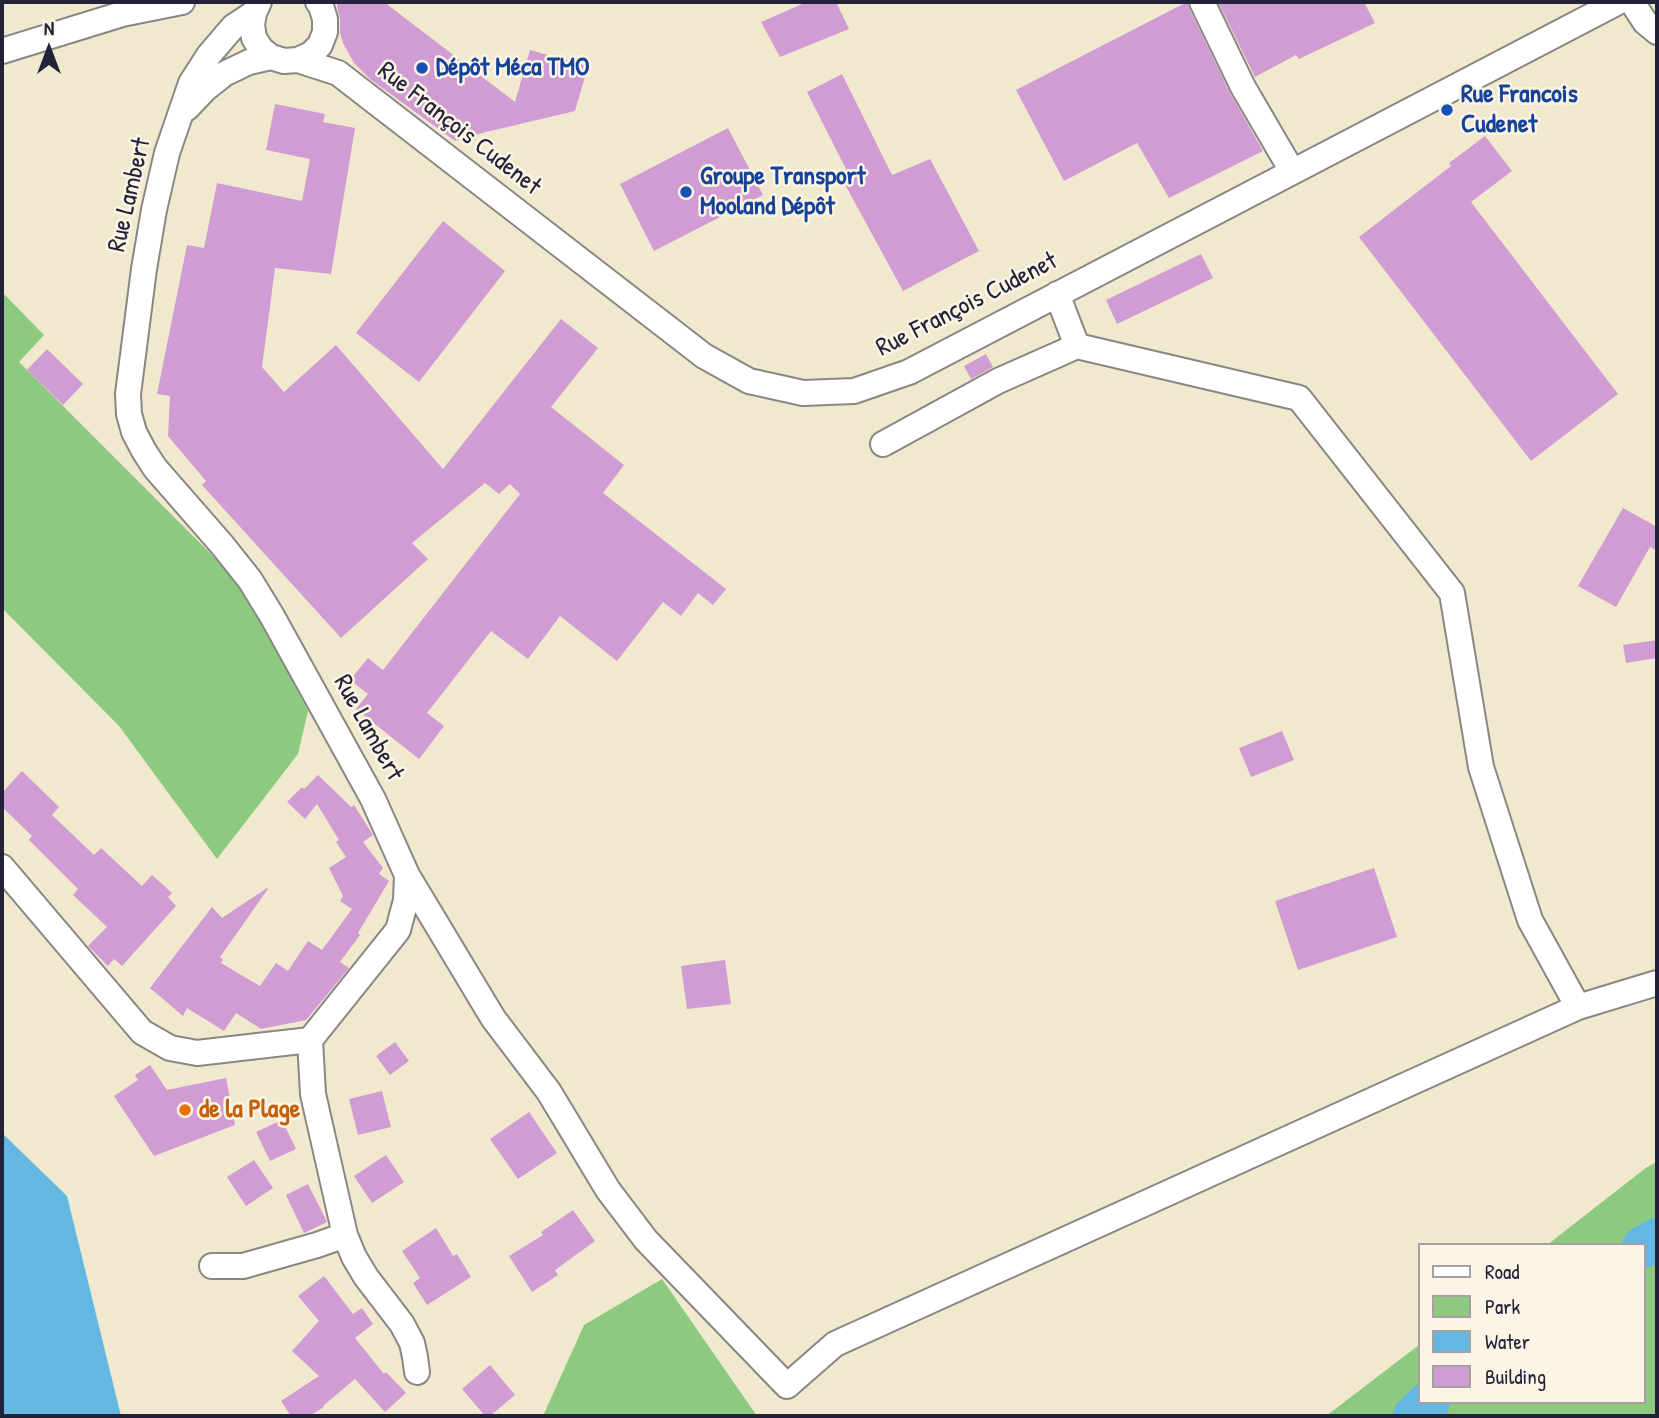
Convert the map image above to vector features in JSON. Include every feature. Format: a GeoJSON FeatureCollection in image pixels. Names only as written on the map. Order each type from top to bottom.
{"type":"FeatureCollection","features":[{"type":"Feature","properties":{"kind":"street"},"geometry":{"type":"LineString","coordinates":[[2,51],[122,14],[182,2]]}},
{"type":"Feature","properties":{"kind":"street"},"geometry":{"type":"LineString","coordinates":[[1202,2],[1242,87],[1292,171]]}},
{"type":"Feature","properties":{"kind":"street","name":"Rue François Cudenet"},"geometry":{"type":"LineString","coordinates":[[271,57],[284,61],[298,60],[338,73],[704,356],[749,381],[803,393],[854,391],[909,372],[1618,2]]}},
{"type":"Feature","properties":{"kind":"street"},"geometry":{"type":"LineString","coordinates":[[1632,2],[1645,22],[1657,32]]}},
{"type":"Feature","properties":{"kind":"street","name":"Rue François Cudenet"},"geometry":{"type":"LineString","coordinates":[[321,3],[325,32],[338,73]]}},
{"type":"Feature","properties":{"kind":"street"},"geometry":{"type":"LineString","coordinates":[[257,7],[252,25],[254,38],[261,49],[271,57]]}},
{"type":"Feature","properties":{"kind":"street","name":"Rue Lambert"},"geometry":{"type":"LineString","coordinates":[[257,7],[233,27],[209,55],[191,83],[167,153],[144,269],[128,394],[129,414],[134,432],[155,468],[223,546],[250,580],[272,615],[373,799],[407,875],[493,1018],[549,1092],[608,1190],[646,1240],[787,1386],[835,1344],[1578,1007]]}},
{"type":"Feature","properties":{"kind":"street"},"geometry":{"type":"LineString","coordinates":[[298,60],[311,54],[320,45],[325,32]]}},
{"type":"Feature","properties":{"kind":"street","name":"Rue Lambert"},"geometry":{"type":"LineString","coordinates":[[181,113],[224,74],[249,62],[271,57]]}},
{"type":"Feature","properties":{"kind":"street"},"geometry":{"type":"LineString","coordinates":[[1057,294],[1077,346]]}},
{"type":"Feature","properties":{"kind":"street"},"geometry":{"type":"LineString","coordinates":[[883,444],[998,381],[1077,346],[1299,398],[1452,593],[1481,767],[1531,920],[1578,1007],[1657,983]]}},
{"type":"Feature","properties":{"kind":"street"},"geometry":{"type":"LineString","coordinates":[[2,867],[142,1032],[170,1048],[198,1053],[310,1040]]}},
{"type":"Feature","properties":{"kind":"street"},"geometry":{"type":"LineString","coordinates":[[407,875],[406,900],[398,929],[310,1040],[313,1094],[345,1235],[366,1277],[402,1324],[412,1343],[417,1372]]}},
{"type":"Feature","properties":{"kind":"street"},"geometry":{"type":"LineString","coordinates":[[212,1266],[243,1266],[345,1235]]}},
{"type":"Feature","properties":{"kind":"green space"},"geometry":{"type":"Polygon","coordinates":[[[2,292],[44,335],[19,362],[244,587],[308,711],[298,754],[217,859],[119,726],[2,608],[2,292]]]}},
{"type":"Feature","properties":{"kind":"green space"},"geometry":{"type":"Polygon","coordinates":[[[1657,1162],[1657,1416],[1326,1416],[1418,1346],[1418,1404],[1645,1404],[1645,1243],[1550,1243],[1657,1162]]]}},
{"type":"Feature","properties":{"kind":"green space"},"geometry":{"type":"Polygon","coordinates":[[[662,1279],[757,1416],[543,1416],[584,1325],[662,1279]]]}},
{"type":"Feature","properties":{"kind":"water"},"geometry":{"type":"Polygon","coordinates":[[[2,1133],[67,1196],[121,1416],[2,1416],[2,1133]]]}},
{"type":"Feature","properties":{"kind":"building"},"geometry":{"type":"Polygon","coordinates":[[[338,2],[384,2],[515,102],[530,50],[588,66],[575,111],[455,141],[370,79],[354,63],[340,33],[338,2]]]}},
{"type":"Feature","properties":{"kind":"building"},"geometry":{"type":"Polygon","coordinates":[[[807,2],[836,2],[849,29],[780,57],[761,22],[807,2]]]}},
{"type":"Feature","properties":{"kind":"building"},"geometry":{"type":"Polygon","coordinates":[[[1187,2],[1230,93],[1263,151],[1169,198],[1137,143],[1064,181],[1016,90],[1187,2]]]}},
{"type":"Feature","properties":{"kind":"building"},"geometry":{"type":"Polygon","coordinates":[[[1218,2],[1364,2],[1375,23],[1299,59],[1296,55],[1255,77],[1218,2]]]}},
{"type":"Feature","properties":{"kind":"building"},"geometry":{"type":"Polygon","coordinates":[[[842,74],[892,175],[930,159],[979,251],[903,291],[842,179],[849,175],[807,92],[842,74]]]}},
{"type":"Feature","properties":{"kind":"building"},"geometry":{"type":"Polygon","coordinates":[[[275,104],[325,114],[323,122],[355,128],[331,274],[275,268],[262,367],[284,392],[336,345],[443,469],[561,319],[598,348],[551,407],[624,465],[603,493],[726,589],[713,605],[698,593],[681,616],[663,602],[617,661],[560,616],[528,659],[491,631],[427,713],[444,726],[419,759],[356,709],[368,694],[350,680],[368,658],[383,670],[520,494],[510,484],[499,494],[485,483],[412,543],[428,559],[341,638],[202,485],[206,481],[168,436],[170,396],[157,394],[187,245],[204,248],[217,183],[302,201],[310,159],[266,150],[275,104]]]}},
{"type":"Feature","properties":{"kind":"building"},"geometry":{"type":"Polygon","coordinates":[[[728,128],[763,195],[654,251],[620,184],[728,128]]]}},
{"type":"Feature","properties":{"kind":"building"},"geometry":{"type":"Polygon","coordinates":[[[1485,136],[1512,171],[1471,202],[1618,394],[1531,461],[1359,237],[1451,166],[1449,163],[1485,136]]]}},
{"type":"Feature","properties":{"kind":"building"},"geometry":{"type":"Polygon","coordinates":[[[443,221],[505,271],[419,382],[356,333],[443,221]]]}},
{"type":"Feature","properties":{"kind":"building"},"geometry":{"type":"Polygon","coordinates":[[[1201,254],[1213,278],[1117,324],[1106,300],[1201,254]]]}},
{"type":"Feature","properties":{"kind":"building"},"geometry":{"type":"Polygon","coordinates":[[[47,349],[83,384],[63,405],[27,370],[47,349]]]}},
{"type":"Feature","properties":{"kind":"building"},"geometry":{"type":"Polygon","coordinates":[[[986,354],[993,367],[971,379],[964,366],[986,354]]]}},
{"type":"Feature","properties":{"kind":"building"},"geometry":{"type":"Polygon","coordinates":[[[1623,508],[1657,527],[1657,551],[1650,547],[1616,607],[1578,586],[1623,508]]]}},
{"type":"Feature","properties":{"kind":"building"},"geometry":{"type":"Polygon","coordinates":[[[1657,640],[1657,658],[1626,663],[1623,645],[1657,640]]]}},
{"type":"Feature","properties":{"kind":"building"},"geometry":{"type":"Polygon","coordinates":[[[1282,731],[1294,760],[1251,777],[1239,748],[1282,731]]]}},
{"type":"Feature","properties":{"kind":"building"},"geometry":{"type":"Polygon","coordinates":[[[22,771],[59,807],[52,815],[94,855],[101,848],[142,886],[152,875],[172,893],[168,897],[176,906],[122,966],[114,959],[108,966],[88,946],[107,927],[73,895],[78,889],[29,840],[32,836],[2,807],[2,793],[22,771]]]}},
{"type":"Feature","properties":{"kind":"building"},"geometry":{"type":"Polygon","coordinates":[[[318,775],[351,807],[354,805],[373,835],[363,842],[383,868],[379,874],[389,881],[358,933],[360,935],[340,962],[349,968],[306,1020],[261,1029],[236,1013],[224,1031],[187,1008],[183,1016],[150,988],[212,907],[222,918],[268,889],[220,957],[223,960],[221,963],[260,986],[276,963],[288,971],[308,941],[322,950],[352,909],[340,901],[343,896],[329,868],[346,857],[336,842],[339,840],[317,804],[305,819],[287,802],[318,775]]]}},
{"type":"Feature","properties":{"kind":"building"},"geometry":{"type":"Polygon","coordinates":[[[1374,868],[1397,937],[1298,970],[1275,901],[1374,868]]]}},
{"type":"Feature","properties":{"kind":"building"},"geometry":{"type":"Polygon","coordinates":[[[725,960],[731,1004],[687,1009],[681,966],[725,960]]]}},
{"type":"Feature","properties":{"kind":"building"},"geometry":{"type":"Polygon","coordinates":[[[395,1042],[409,1061],[390,1075],[376,1056],[395,1042]]]}},
{"type":"Feature","properties":{"kind":"building"},"geometry":{"type":"Polygon","coordinates":[[[150,1065],[167,1090],[226,1078],[235,1125],[154,1156],[114,1096],[138,1080],[135,1075],[150,1065]]]}},
{"type":"Feature","properties":{"kind":"building"},"geometry":{"type":"Polygon","coordinates":[[[382,1091],[391,1127],[358,1135],[349,1099],[382,1091]]]}},
{"type":"Feature","properties":{"kind":"building"},"geometry":{"type":"Polygon","coordinates":[[[529,1112],[557,1153],[518,1179],[490,1139],[529,1112]]]}},
{"type":"Feature","properties":{"kind":"building"},"geometry":{"type":"Polygon","coordinates":[[[282,1120],[296,1149],[270,1161],[256,1132],[282,1120]]]}},
{"type":"Feature","properties":{"kind":"building"},"geometry":{"type":"Polygon","coordinates":[[[386,1155],[404,1182],[372,1203],[354,1176],[386,1155]]]}},
{"type":"Feature","properties":{"kind":"building"},"geometry":{"type":"Polygon","coordinates":[[[254,1160],[273,1188],[246,1206],[227,1177],[254,1160]]]}},
{"type":"Feature","properties":{"kind":"building"},"geometry":{"type":"Polygon","coordinates":[[[308,1184],[327,1222],[304,1233],[286,1195],[308,1184]]]}},
{"type":"Feature","properties":{"kind":"building"},"geometry":{"type":"Polygon","coordinates":[[[573,1210],[595,1241],[555,1270],[558,1275],[532,1292],[509,1256],[543,1235],[541,1232],[573,1210]]]}},
{"type":"Feature","properties":{"kind":"building"},"geometry":{"type":"Polygon","coordinates":[[[436,1228],[453,1256],[457,1254],[471,1277],[427,1305],[413,1283],[420,1278],[402,1251],[436,1228]]]}},
{"type":"Feature","properties":{"kind":"building"},"geometry":{"type":"Polygon","coordinates":[[[324,1276],[353,1314],[362,1308],[373,1324],[355,1338],[384,1374],[386,1372],[406,1393],[385,1412],[355,1379],[324,1407],[309,1416],[291,1416],[281,1401],[319,1376],[292,1351],[319,1321],[298,1296],[324,1276]]]}},
{"type":"Feature","properties":{"kind":"building"},"geometry":{"type":"Polygon","coordinates":[[[490,1365],[515,1395],[490,1416],[485,1416],[462,1389],[490,1365]]]}},
{"type":"Feature","properties":{"kind":"waterway"},"geometry":{"type":"LineString","coordinates":[[1645,1246],[1657,1239]]}},
{"type":"Feature","properties":{"kind":"waterway"},"geometry":{"type":"LineString","coordinates":[[1414,1416],[1427,1404]]}},
{"type":"Feature","properties":{"kind":"place","name":"Dépôt Méca TMO"},"geometry":{"type":"Point","coordinates":[422,68]}},
{"type":"Feature","properties":{"kind":"place","name":"Rue Francois Cudenet"},"geometry":{"type":"Point","coordinates":[1447,110]}},
{"type":"Feature","properties":{"kind":"place","name":"Groupe Transport Mooland Dépôt"},"geometry":{"type":"Point","coordinates":[686,192]}},
{"type":"Feature","properties":{"kind":"place","name":"de la Plage"},"geometry":{"type":"Point","coordinates":[185,1110]}}]}
